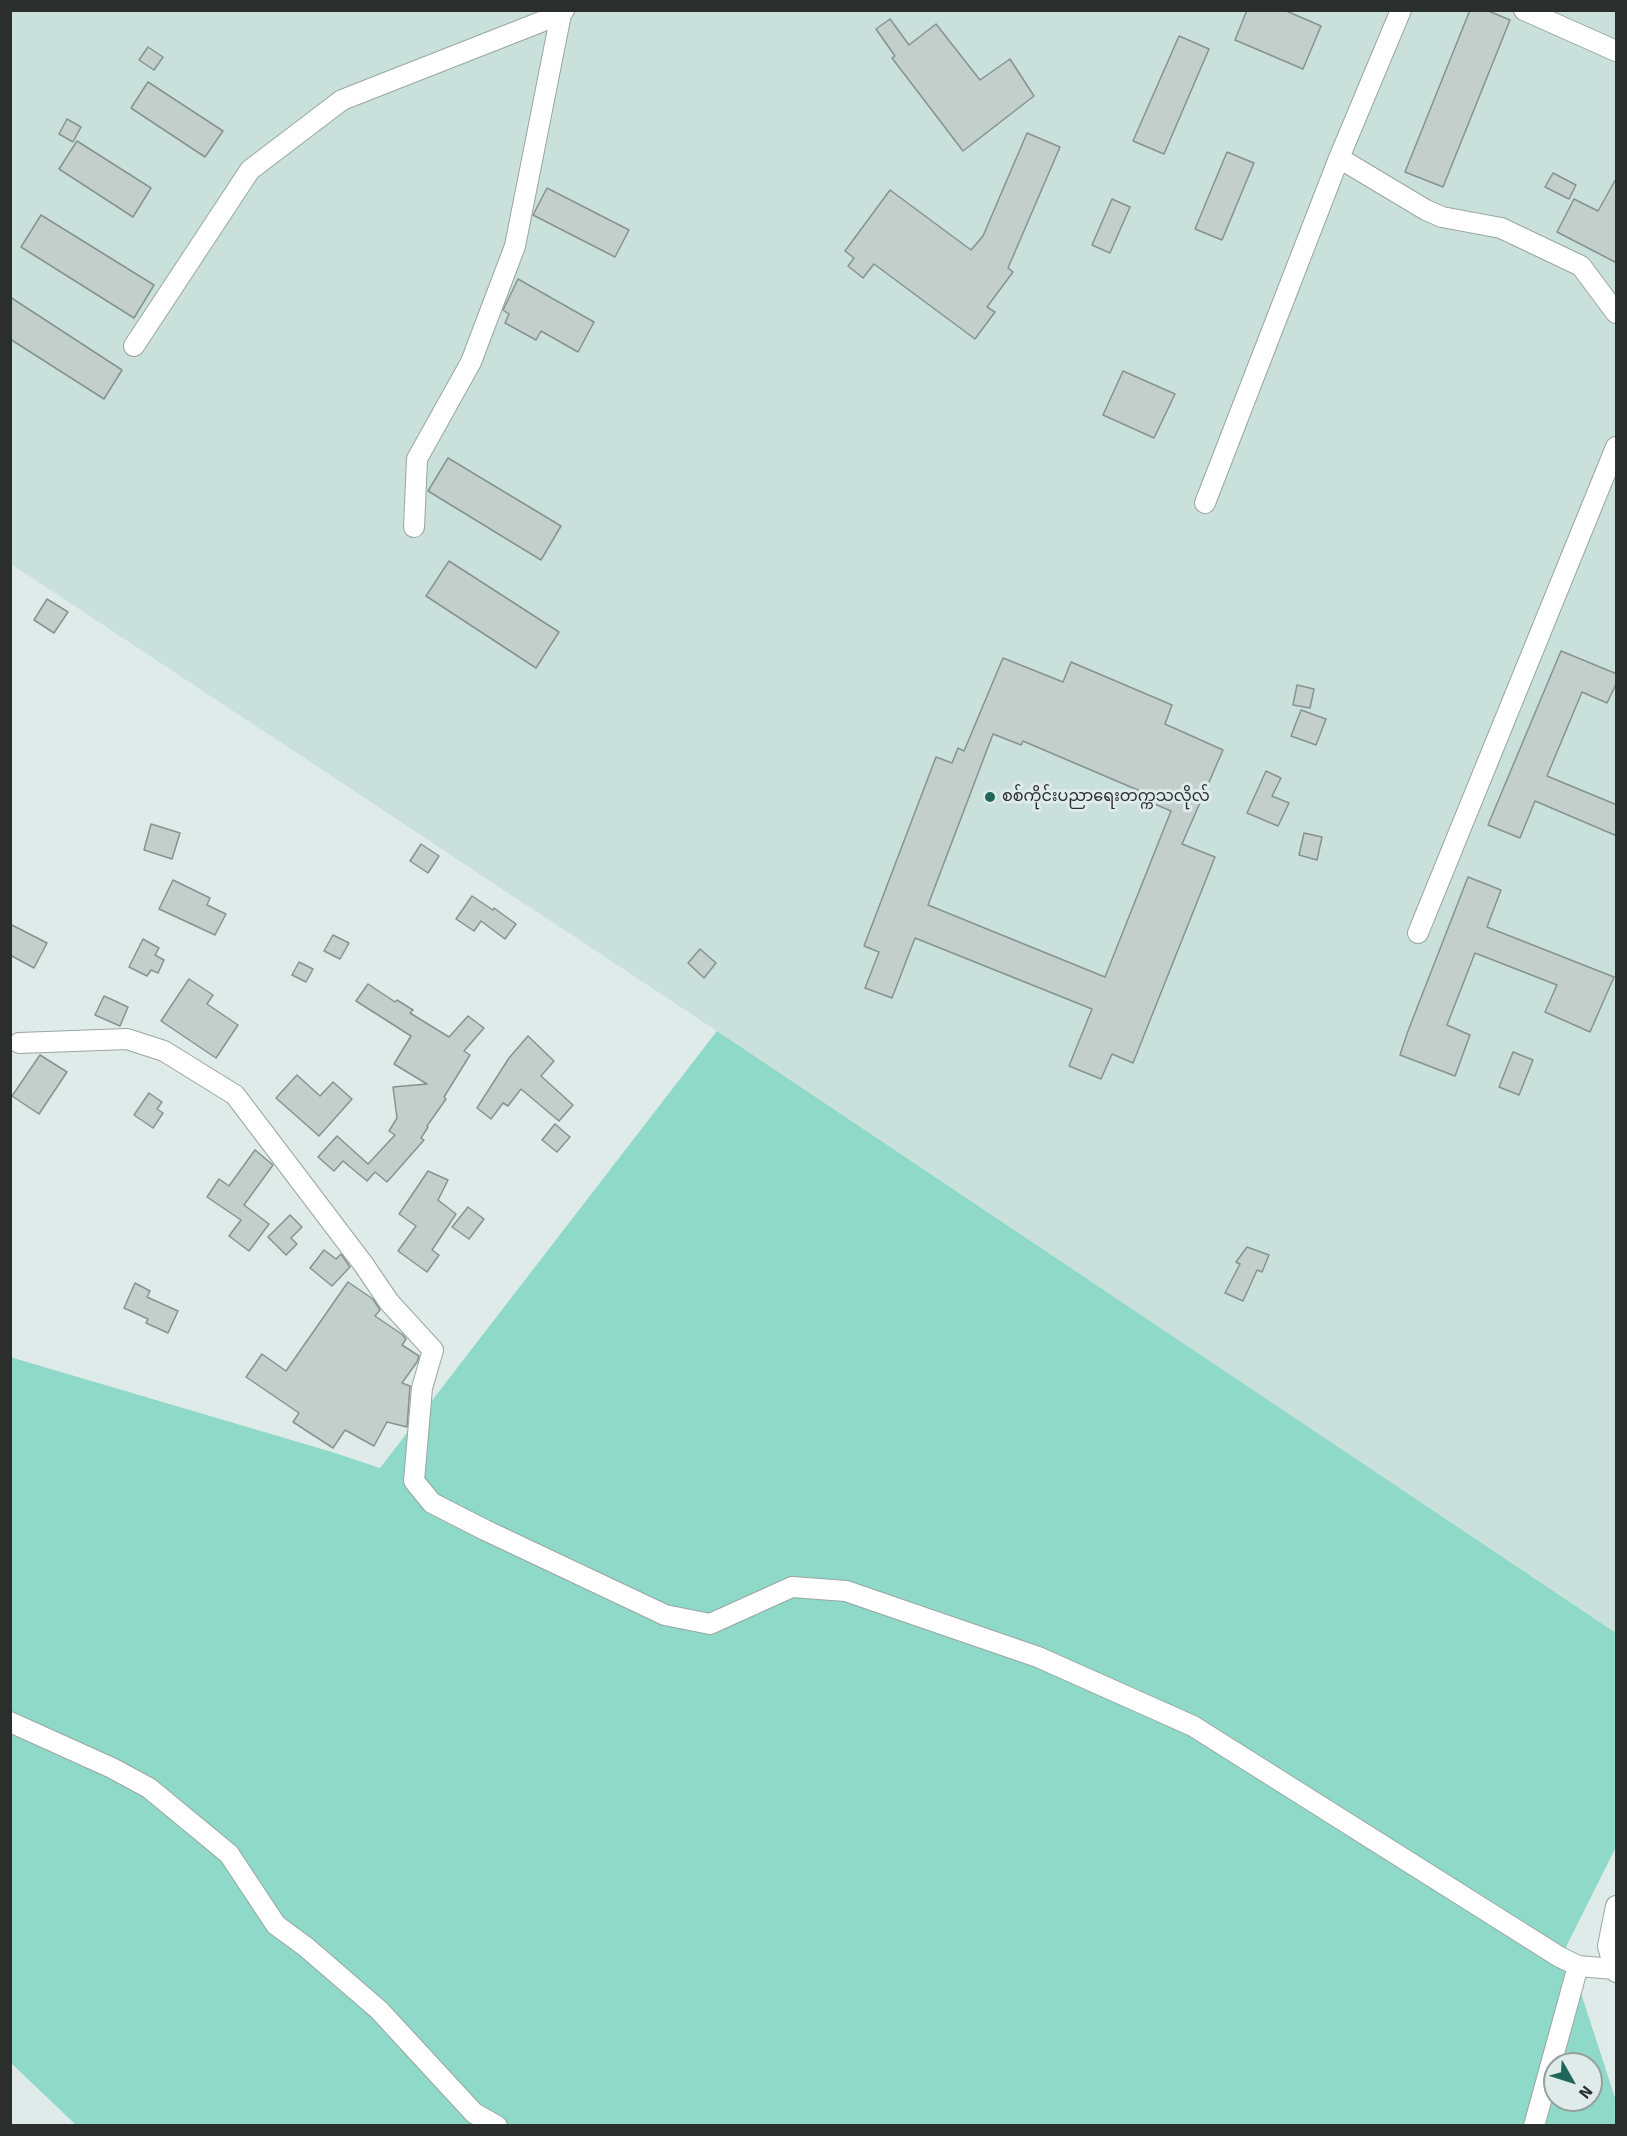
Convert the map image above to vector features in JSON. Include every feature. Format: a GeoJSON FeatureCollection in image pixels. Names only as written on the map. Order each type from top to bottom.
{"type":"FeatureCollection","features":[{"type":"Feature","properties":{"kind":"street"},"geometry":{"type":"LineString","coordinates":[[1205,503],[1339,158],[1401,10]]}},
{"type":"Feature","properties":{"kind":"street"},"geometry":{"type":"LineString","coordinates":[[1524,10],[1617,51]]}},
{"type":"Feature","properties":{"kind":"street"},"geometry":{"type":"LineString","coordinates":[[134,346],[250,170],[342,100],[562,12]]}},
{"type":"Feature","properties":{"kind":"street"},"geometry":{"type":"LineString","coordinates":[[414,527],[417,459],[471,362],[515,246],[562,12]]}},
{"type":"Feature","properties":{"kind":"street"},"geometry":{"type":"LineString","coordinates":[[1339,158],[1426,210],[1442,217],[1501,228],[1581,266],[1617,314]]}},
{"type":"Feature","properties":{"kind":"street"},"geometry":{"type":"LineString","coordinates":[[1418,933],[1617,447]]}},
{"type":"Feature","properties":{"kind":"street"},"geometry":{"type":"LineString","coordinates":[[19,1043],[127,1039],[164,1051],[235,1095],[364,1265],[389,1302],[433,1350],[422,1388],[414,1481],[432,1503],[666,1615],[710,1624],[792,1587],[846,1591],[1038,1656],[1193,1726],[1548,1950],[1578,1966],[1615,1970],[1608,1946],[1617,1906]]}},
{"type":"Feature","properties":{"kind":"street"},"geometry":{"type":"LineString","coordinates":[[10,1722],[112,1768],[148,1788],[211,1839],[229,1854],[276,1925],[306,1947],[379,2010],[474,2113],[497,2126]]}},
{"type":"Feature","properties":{"kind":"street"},"geometry":{"type":"LineString","coordinates":[[1534,2126],[1578,1966]]}},
{"type":"Feature","properties":{"kind":"shaded area","name":"စစ်ကိုင်းပညာရေးတက္ကသလိုလ်"},"geometry":{"type":"Polygon","coordinates":[[[10,11],[1616,11],[1616,1633],[717,1031],[11,564],[10,11]]]}},
{"type":"Feature","properties":{"kind":"green space"},"geometry":{"type":"Polygon","coordinates":[[[717,1031],[1616,1633],[1616,1847],[1566,1947],[1600,2052],[1543,2052],[1543,2112],[1603,2112],[1603,2061],[1616,2101],[1616,2125],[76,2125],[11,2063],[10,1357],[380,1468],[717,1031]]]}},
{"type":"Feature","properties":{"kind":"building"},"geometry":{"type":"Polygon","coordinates":[[[1247,10],[1284,10],[1321,26],[1303,69],[1235,40],[1247,10]]]}},
{"type":"Feature","properties":{"kind":"building"},"geometry":{"type":"Polygon","coordinates":[[[1470,10],[1486,10],[1510,20],[1443,187],[1405,172],[1470,10]]]}},
{"type":"Feature","properties":{"kind":"building"},"geometry":{"type":"Polygon","coordinates":[[[890,19],[909,45],[936,24],[980,80],[1010,59],[1034,96],[963,151],[892,58],[895,56],[876,29],[890,19]]]}},
{"type":"Feature","properties":{"kind":"building"},"geometry":{"type":"Polygon","coordinates":[[[1179,36],[1209,49],[1164,154],[1133,141],[1179,36]]]}},
{"type":"Feature","properties":{"kind":"building"},"geometry":{"type":"Polygon","coordinates":[[[148,47],[163,57],[154,70],[139,60],[148,47]]]}},
{"type":"Feature","properties":{"kind":"building"},"geometry":{"type":"Polygon","coordinates":[[[148,82],[223,131],[205,157],[131,108],[148,82]]]}},
{"type":"Feature","properties":{"kind":"building"},"geometry":{"type":"Polygon","coordinates":[[[67,119],[81,127],[73,142],[59,134],[67,119]]]}},
{"type":"Feature","properties":{"kind":"building"},"geometry":{"type":"Polygon","coordinates":[[[1027,133],[1060,147],[1008,268],[1013,272],[987,307],[995,312],[975,339],[874,264],[863,278],[848,266],[854,258],[845,251],[890,190],[971,250],[983,236],[1027,133]]]}},
{"type":"Feature","properties":{"kind":"building"},"geometry":{"type":"Polygon","coordinates":[[[77,141],[151,188],[133,217],[59,169],[77,141]]]}},
{"type":"Feature","properties":{"kind":"building"},"geometry":{"type":"Polygon","coordinates":[[[1227,152],[1254,163],[1222,240],[1195,229],[1227,152]]]}},
{"type":"Feature","properties":{"kind":"building"},"geometry":{"type":"Polygon","coordinates":[[[1553,173],[1576,185],[1569,199],[1545,187],[1553,173]]]}},
{"type":"Feature","properties":{"kind":"building"},"geometry":{"type":"Polygon","coordinates":[[[1617,177],[1617,263],[1557,232],[1574,199],[1598,211],[1617,177]]]}},
{"type":"Feature","properties":{"kind":"building"},"geometry":{"type":"Polygon","coordinates":[[[547,188],[629,230],[615,257],[533,215],[547,188]]]}},
{"type":"Feature","properties":{"kind":"building"},"geometry":{"type":"Polygon","coordinates":[[[1112,199],[1130,207],[1110,253],[1092,245],[1112,199]]]}},
{"type":"Feature","properties":{"kind":"building"},"geometry":{"type":"Polygon","coordinates":[[[41,215],[154,285],[134,318],[21,247],[41,215]]]}},
{"type":"Feature","properties":{"kind":"building"},"geometry":{"type":"Polygon","coordinates":[[[518,279],[594,322],[578,352],[541,331],[536,340],[505,323],[509,314],[503,310],[518,279]]]}},
{"type":"Feature","properties":{"kind":"building"},"geometry":{"type":"Polygon","coordinates":[[[10,297],[122,370],[104,399],[10,339],[10,297]]]}},
{"type":"Feature","properties":{"kind":"building"},"geometry":{"type":"Polygon","coordinates":[[[1123,371],[1175,394],[1154,438],[1103,415],[1123,371]]]}},
{"type":"Feature","properties":{"kind":"building"},"geometry":{"type":"Polygon","coordinates":[[[448,458],[561,526],[541,560],[428,491],[448,458]]]}},
{"type":"Feature","properties":{"kind":"building"},"geometry":{"type":"Polygon","coordinates":[[[449,561],[559,632],[536,668],[426,596],[449,561]]]}},
{"type":"Feature","properties":{"kind":"building"},"geometry":{"type":"Polygon","coordinates":[[[47,599],[68,612],[54,633],[34,620],[47,599]]]}},
{"type":"Feature","properties":{"kind":"building"},"geometry":{"type":"Polygon","coordinates":[[[1561,651],[1617,674],[1617,682],[1607,703],[1582,692],[1547,776],[1617,805],[1617,836],[1535,801],[1520,838],[1488,825],[1561,651]]]}},
{"type":"Feature","properties":{"kind":"building"},"geometry":{"type":"Polygon","coordinates":[[[1003,658],[1063,682],[1071,662],[1172,705],[1165,724],[1223,750],[1182,844],[1215,857],[1133,1063],[1112,1054],[1101,1079],[1069,1066],[1092,1009],[915,938],[892,998],[865,988],[879,952],[864,946],[936,757],[952,763],[958,748],[964,751],[1003,658]],[[993,734],[928,905],[1105,977],[1171,811],[1145,800],[1147,794],[1023,741],[1021,745],[993,734]]]}},
{"type":"Feature","properties":{"kind":"building"},"geometry":{"type":"Polygon","coordinates":[[[1297,685],[1314,689],[1310,708],[1293,705],[1297,685]]]}},
{"type":"Feature","properties":{"kind":"building"},"geometry":{"type":"Polygon","coordinates":[[[1301,710],[1326,719],[1316,745],[1291,736],[1301,710]]]}},
{"type":"Feature","properties":{"kind":"building"},"geometry":{"type":"Polygon","coordinates":[[[1266,771],[1281,778],[1272,796],[1289,803],[1278,826],[1247,813],[1266,771]]]}},
{"type":"Feature","properties":{"kind":"building"},"geometry":{"type":"Polygon","coordinates":[[[151,824],[180,833],[172,859],[144,850],[151,824]]]}},
{"type":"Feature","properties":{"kind":"building"},"geometry":{"type":"Polygon","coordinates":[[[1304,833],[1322,837],[1317,860],[1299,855],[1304,833]]]}},
{"type":"Feature","properties":{"kind":"building"},"geometry":{"type":"Polygon","coordinates":[[[421,844],[439,856],[428,873],[410,861],[421,844]]]}},
{"type":"Feature","properties":{"kind":"building"},"geometry":{"type":"Polygon","coordinates":[[[1468,877],[1501,890],[1487,927],[1614,977],[1590,1032],[1545,1012],[1557,985],[1475,953],[1447,1025],[1470,1035],[1455,1076],[1400,1055],[1468,877]]]}},
{"type":"Feature","properties":{"kind":"building"},"geometry":{"type":"Polygon","coordinates":[[[173,880],[210,898],[207,905],[226,914],[215,935],[159,909],[173,880]]]}},
{"type":"Feature","properties":{"kind":"building"},"geometry":{"type":"Polygon","coordinates":[[[472,896],[516,924],[505,939],[481,921],[474,931],[456,919],[472,896]]]}},
{"type":"Feature","properties":{"kind":"building"},"geometry":{"type":"Polygon","coordinates":[[[10,924],[47,943],[34,968],[10,955],[10,924]]]}},
{"type":"Feature","properties":{"kind":"building"},"geometry":{"type":"Polygon","coordinates":[[[333,935],[349,943],[340,959],[324,951],[333,935]]]}},
{"type":"Feature","properties":{"kind":"building"},"geometry":{"type":"Polygon","coordinates":[[[143,939],[159,948],[155,955],[164,960],[158,973],[151,970],[147,976],[129,967],[143,939]]]}},
{"type":"Feature","properties":{"kind":"building"},"geometry":{"type":"Polygon","coordinates":[[[700,949],[716,963],[704,978],[688,963],[700,949]]]}},
{"type":"Feature","properties":{"kind":"building"},"geometry":{"type":"Polygon","coordinates":[[[299,962],[313,969],[306,982],[292,975],[299,962]]]}},
{"type":"Feature","properties":{"kind":"building"},"geometry":{"type":"Polygon","coordinates":[[[189,979],[213,995],[207,1004],[238,1025],[216,1058],[161,1021],[189,979]]]}},
{"type":"Feature","properties":{"kind":"building"},"geometry":{"type":"Polygon","coordinates":[[[368,984],[395,1002],[397,1000],[413,1010],[410,1013],[449,1037],[468,1016],[484,1028],[464,1051],[470,1055],[444,1097],[446,1099],[427,1126],[421,1138],[424,1140],[387,1182],[375,1172],[367,1181],[343,1161],[334,1171],[318,1157],[337,1136],[368,1164],[395,1135],[389,1131],[397,1118],[393,1087],[427,1084],[394,1064],[411,1036],[356,1001],[368,984]]]}},
{"type":"Feature","properties":{"kind":"building"},"geometry":{"type":"Polygon","coordinates":[[[104,996],[128,1007],[120,1026],[95,1015],[104,996]]]}},
{"type":"Feature","properties":{"kind":"building"},"geometry":{"type":"Polygon","coordinates":[[[528,1036],[554,1061],[541,1076],[573,1105],[559,1121],[521,1089],[508,1106],[503,1103],[491,1119],[477,1108],[509,1058],[528,1036]]]}},
{"type":"Feature","properties":{"kind":"building"},"geometry":{"type":"Polygon","coordinates":[[[1513,1052],[1533,1060],[1519,1095],[1499,1087],[1513,1052]]]}},
{"type":"Feature","properties":{"kind":"building"},"geometry":{"type":"Polygon","coordinates":[[[40,1055],[67,1072],[39,1114],[12,1096],[40,1055]]]}},
{"type":"Feature","properties":{"kind":"building"},"geometry":{"type":"Polygon","coordinates":[[[297,1075],[320,1096],[333,1082],[352,1099],[319,1136],[276,1098],[297,1075]]]}},
{"type":"Feature","properties":{"kind":"building"},"geometry":{"type":"Polygon","coordinates":[[[149,1093],[162,1102],[157,1109],[163,1113],[153,1128],[134,1115],[149,1093]]]}},
{"type":"Feature","properties":{"kind":"building"},"geometry":{"type":"Polygon","coordinates":[[[555,1124],[570,1137],[557,1152],[542,1140],[555,1124]]]}},
{"type":"Feature","properties":{"kind":"building"},"geometry":{"type":"Polygon","coordinates":[[[255,1150],[273,1165],[244,1205],[269,1224],[249,1251],[229,1236],[241,1220],[207,1197],[219,1179],[229,1186],[255,1150]]]}},
{"type":"Feature","properties":{"kind":"building"},"geometry":{"type":"Polygon","coordinates":[[[428,1171],[448,1180],[438,1200],[456,1214],[432,1250],[439,1255],[427,1272],[398,1251],[416,1226],[399,1214],[428,1171]]]}},
{"type":"Feature","properties":{"kind":"building"},"geometry":{"type":"Polygon","coordinates":[[[468,1207],[484,1219],[469,1239],[452,1227],[468,1207]]]}},
{"type":"Feature","properties":{"kind":"building"},"geometry":{"type":"Polygon","coordinates":[[[290,1215],[302,1227],[291,1238],[297,1244],[286,1255],[268,1237],[290,1215]]]}},
{"type":"Feature","properties":{"kind":"building"},"geometry":{"type":"Polygon","coordinates":[[[1247,1247],[1269,1255],[1262,1272],[1257,1270],[1243,1301],[1225,1293],[1240,1264],[1236,1262],[1247,1247]]]}},
{"type":"Feature","properties":{"kind":"building"},"geometry":{"type":"Polygon","coordinates":[[[324,1250],[336,1259],[341,1254],[350,1267],[332,1286],[310,1268],[324,1250]]]}},
{"type":"Feature","properties":{"kind":"building"},"geometry":{"type":"Polygon","coordinates":[[[348,1282],[373,1299],[380,1310],[375,1316],[403,1335],[406,1339],[402,1345],[419,1356],[402,1383],[410,1386],[407,1427],[387,1422],[374,1446],[345,1430],[333,1448],[293,1422],[299,1413],[246,1377],[262,1354],[286,1371],[348,1282]]]}},
{"type":"Feature","properties":{"kind":"building"},"geometry":{"type":"Polygon","coordinates":[[[135,1283],[150,1291],[147,1297],[178,1311],[168,1333],[146,1323],[148,1319],[124,1308],[135,1283]]]}},
{"type":"Feature","properties":{"kind":"place","name":"စစ်ကိုင်းပညာရေးတက္ကသလိုလ်"},"geometry":{"type":"Point","coordinates":[990,797]}}]}
